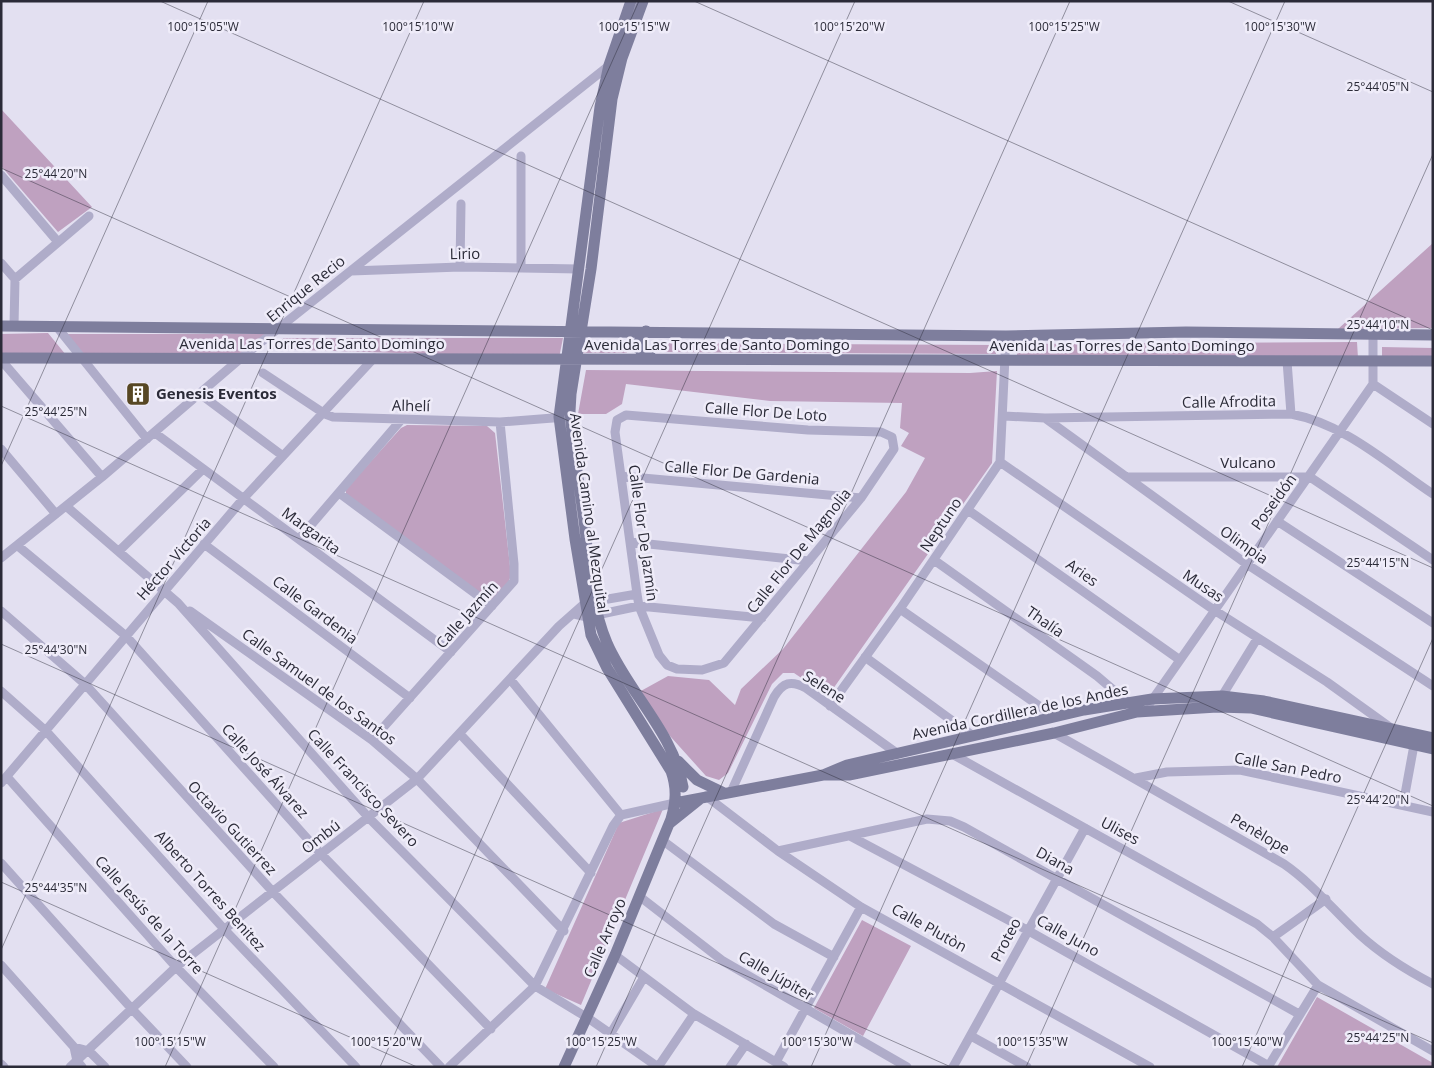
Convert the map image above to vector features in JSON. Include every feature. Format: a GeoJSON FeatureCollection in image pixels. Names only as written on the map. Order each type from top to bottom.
{"type":"FeatureCollection","features":[{"type":"Feature","properties":{"kind":"street","name":"Avenida Camino al Mezquital"},"geometry":{"type":"LineString","coordinates":[[572,359],[582,331],[615,64],[631,1]]}},
{"type":"Feature","properties":{"kind":"street","name":"Avenida Camino al Mezquital"},"geometry":{"type":"LineString","coordinates":[[642,1],[615,64],[600,107],[570,331],[572,359],[565,417],[592,616],[591,635],[607,668],[671,771],[681,798]]}},
{"type":"Feature","properties":{"kind":"street","name":"Enrique Recio"},"geometry":{"type":"LineString","coordinates":[[3,554],[18,546],[102,477],[241,358],[615,64]]}},
{"type":"Feature","properties":{"kind":"street"},"geometry":{"type":"LineString","coordinates":[[521,156],[521,267]]}},
{"type":"Feature","properties":{"kind":"street"},"geometry":{"type":"LineString","coordinates":[[1,176],[58,242]]}},
{"type":"Feature","properties":{"kind":"street"},"geometry":{"type":"LineString","coordinates":[[460,267],[461,204]]}},
{"type":"Feature","properties":{"kind":"street"},"geometry":{"type":"LineString","coordinates":[[15,279],[89,216]]}},
{"type":"Feature","properties":{"kind":"street"},"geometry":{"type":"LineString","coordinates":[[1,263],[15,279],[14,326]]}},
{"type":"Feature","properties":{"kind":"street","name":"Lirio"},"geometry":{"type":"LineString","coordinates":[[351,271],[460,267],[579,269]]}},
{"type":"Feature","properties":{"kind":"street","name":"Avenida Las Torres de Santo Domingo"},"geometry":{"type":"LineString","coordinates":[[1,326],[1006,336],[1186,332],[1433,334]]}},
{"type":"Feature","properties":{"kind":"street","name":"Margarita"},"geometry":{"type":"LineString","coordinates":[[57,326],[80,358],[151,436],[299,539],[451,652]]}},
{"type":"Feature","properties":{"kind":"street"},"geometry":{"type":"LineString","coordinates":[[646,331],[640,339],[638,348],[653,359]]}},
{"type":"Feature","properties":{"kind":"street"},"geometry":{"type":"LineString","coordinates":[[1373,333],[1373,384],[1433,424]]}},
{"type":"Feature","properties":{"kind":"street","name":"Neptuno"},"geometry":{"type":"LineString","coordinates":[[830,706],[900,609],[1000,462],[1004,416],[1006,336]]}},
{"type":"Feature","properties":{"kind":"street","name":"Avenida Las Torres de Santo Domingo"},"geometry":{"type":"LineString","coordinates":[[1,359],[374,358],[1006,362],[1088,359],[1433,361]]}},
{"type":"Feature","properties":{"kind":"street","name":"Héctor Victoria"},"geometry":{"type":"LineString","coordinates":[[4,780],[243,499],[325,414],[374,358]]}},
{"type":"Feature","properties":{"kind":"street"},"geometry":{"type":"LineString","coordinates":[[1,359],[102,477]]}},
{"type":"Feature","properties":{"kind":"street"},"geometry":{"type":"LineString","coordinates":[[1287,361],[1291,414]]}},
{"type":"Feature","properties":{"kind":"street","name":"Alhelí"},"geometry":{"type":"LineString","coordinates":[[263,373],[325,414],[339,417],[500,422],[565,417]]}},
{"type":"Feature","properties":{"kind":"street","name":"Poseidón"},"geometry":{"type":"LineString","coordinates":[[1142,711],[1248,565],[1373,384]]}},
{"type":"Feature","properties":{"kind":"street"},"geometry":{"type":"LineString","coordinates":[[200,394],[283,456]]}},
{"type":"Feature","properties":{"kind":"street","name":"Calle Afrodita"},"geometry":{"type":"LineString","coordinates":[[1004,416],[1045,418],[1291,414],[1322,422],[1340,431],[1433,494]]}},
{"type":"Feature","properties":{"kind":"street","name":"Calle Flor De Loto"},"geometry":{"type":"LineString","coordinates":[[618,418],[631,415],[798,429],[881,432],[889,434],[894,441],[891,455]]}},
{"type":"Feature","properties":{"kind":"street","name":"Calle Flor De Jazmín"},"geometry":{"type":"LineString","coordinates":[[618,418],[615,432],[639,606],[663,662],[677,669],[702,670],[724,662]]}},
{"type":"Feature","properties":{"kind":"street","name":"Olimpia"},"geometry":{"type":"LineString","coordinates":[[1045,418],[1248,565],[1433,686]]}},
{"type":"Feature","properties":{"kind":"street"},"geometry":{"type":"LineString","coordinates":[[299,539],[401,420]]}},
{"type":"Feature","properties":{"kind":"street","name":"Calle Jazmín"},"geometry":{"type":"LineString","coordinates":[[372,740],[511,586],[514,573],[500,422]]}},
{"type":"Feature","properties":{"kind":"street"},"geometry":{"type":"LineString","coordinates":[[1,449],[56,514]]}},
{"type":"Feature","properties":{"kind":"street","name":"Calle Flor De Magnolia"},"geometry":{"type":"LineString","coordinates":[[724,662],[861,498],[891,455]]}},
{"type":"Feature","properties":{"kind":"street","name":"Musas"},"geometry":{"type":"LineString","coordinates":[[1000,462],[1214,610],[1327,682],[1393,729]]}},
{"type":"Feature","properties":{"kind":"street"},"geometry":{"type":"LineString","coordinates":[[118,551],[202,470]]}},
{"type":"Feature","properties":{"kind":"street","name":"Calle Flor De Gardenia"},"geometry":{"type":"LineString","coordinates":[[621,476],[861,498]]}},
{"type":"Feature","properties":{"kind":"street","name":"Vulcano"},"geometry":{"type":"LineString","coordinates":[[1128,477],[1310,477]]}},
{"type":"Feature","properties":{"kind":"street"},"geometry":{"type":"LineString","coordinates":[[1310,477],[1433,560]]}},
{"type":"Feature","properties":{"kind":"street"},"geometry":{"type":"LineString","coordinates":[[339,493],[492,606]]}},
{"type":"Feature","properties":{"kind":"street","name":"Calle Francisco Severo"},"geometry":{"type":"LineString","coordinates":[[66,506],[178,603],[370,818],[535,986],[611,1033],[658,1067]]}},
{"type":"Feature","properties":{"kind":"street","name":"Aries"},"geometry":{"type":"LineString","coordinates":[[968,510],[1180,660]]}},
{"type":"Feature","properties":{"kind":"street"},"geometry":{"type":"LineString","coordinates":[[1277,521],[1433,623]]}},
{"type":"Feature","properties":{"kind":"street"},"geometry":{"type":"LineString","coordinates":[[630,542],[809,560]]}},
{"type":"Feature","properties":{"kind":"street","name":"Calle Gardenia"},"geometry":{"type":"LineString","coordinates":[[204,544],[410,698]]}},
{"type":"Feature","properties":{"kind":"street","name":"Calle José Álvarez"},"geometry":{"type":"LineString","coordinates":[[18,546],[126,636],[321,854],[491,1029]]}},
{"type":"Feature","properties":{"kind":"street","name":"Thalía"},"geometry":{"type":"LineString","coordinates":[[934,560],[1069,656],[1128,703],[1142,711]]}},
{"type":"Feature","properties":{"kind":"street"},"geometry":{"type":"LineString","coordinates":[[590,602],[637,594]]}},
{"type":"Feature","properties":{"kind":"street","name":"Ombú"},"geometry":{"type":"LineString","coordinates":[[77,1065],[131,1008],[176,967],[370,818],[417,779],[563,621],[590,602]]}},
{"type":"Feature","properties":{"kind":"street","name":"Calle Samuel de los Santos"},"geometry":{"type":"LineString","coordinates":[[178,603],[372,740],[417,779],[564,931]]}},
{"type":"Feature","properties":{"kind":"street"},"geometry":{"type":"LineString","coordinates":[[574,614],[592,616],[639,606],[762,618]]}},
{"type":"Feature","properties":{"kind":"street"},"geometry":{"type":"LineString","coordinates":[[900,609],[1055,718]]}},
{"type":"Feature","properties":{"kind":"street","name":"Octavio Gutierrez"},"geometry":{"type":"LineString","coordinates":[[1,611],[85,684],[273,892],[441,1067]]}},
{"type":"Feature","properties":{"kind":"street","name":"Avenida Camino al Mezquital"},"geometry":{"type":"LineString","coordinates":[[592,616],[615,660],[674,757],[681,798]]}},
{"type":"Feature","properties":{"kind":"street"},"geometry":{"type":"LineString","coordinates":[[1222,696],[1258,639]]}},
{"type":"Feature","properties":{"kind":"street"},"geometry":{"type":"LineString","coordinates":[[865,657],[973,736]]}},
{"type":"Feature","properties":{"kind":"street"},"geometry":{"type":"LineString","coordinates":[[510,679],[621,815]]}},
{"type":"Feature","properties":{"kind":"street","name":"Selene"},"geometry":{"type":"LineString","coordinates":[[728,793],[774,697],[784,684],[796,683],[898,754]]}},
{"type":"Feature","properties":{"kind":"street","name":"Alberto Torres Benitez"},"geometry":{"type":"LineString","coordinates":[[1,691],[46,731],[224,929],[356,1067]]}},
{"type":"Feature","properties":{"kind":"street","name":"Avenida Cordillera de los Andes"},"geometry":{"type":"LineString","coordinates":[[823,775],[847,765],[1055,718],[1152,699],[1222,696],[1264,701],[1433,738]]}},
{"type":"Feature","properties":{"kind":"street","name":"Avenida Cordillera de los Andes"},"geometry":{"type":"LineString","coordinates":[[681,798],[704,797],[823,775],[849,774],[952,754],[1142,711],[1251,708],[1433,749]]}},
{"type":"Feature","properties":{"kind":"street","name":"Penèlope"},"geometry":{"type":"LineString","coordinates":[[1054,732],[1084,752],[1136,778],[1284,864],[1304,878],[1359,934],[1389,959],[1433,984]]}},
{"type":"Feature","properties":{"kind":"street"},"geometry":{"type":"LineString","coordinates":[[460,734],[591,873]]}},
{"type":"Feature","properties":{"kind":"street"},"geometry":{"type":"LineString","coordinates":[[1403,805],[1414,745]]}},
{"type":"Feature","properties":{"kind":"street","name":"Ulises"},"geometry":{"type":"LineString","coordinates":[[952,754],[1244,916],[1273,937],[1318,985],[1433,1051]]}},
{"type":"Feature","properties":{"kind":"street"},"geometry":{"type":"LineString","coordinates":[[674,757],[697,780],[728,793]]}},
{"type":"Feature","properties":{"kind":"street","name":"Calle San Pedro"},"geometry":{"type":"LineString","coordinates":[[1136,778],[1168,772],[1240,770],[1433,812]]}},
{"type":"Feature","properties":{"kind":"street","name":"Calle Jesús de la Torre"},"geometry":{"type":"LineString","coordinates":[[4,780],[176,967],[274,1067]]}},
{"type":"Feature","properties":{"kind":"street"},"geometry":{"type":"LineString","coordinates":[[670,822],[704,797]]}},
{"type":"Feature","properties":{"kind":"street","name":"Calle Plutòn"},"geometry":{"type":"LineString","coordinates":[[704,797],[778,851],[861,907],[1150,1067]]}},
{"type":"Feature","properties":{"kind":"street"},"geometry":{"type":"LineString","coordinates":[[449,1067],[535,986],[564,931],[613,826],[621,815],[681,798]]}},
{"type":"Feature","properties":{"kind":"street","name":"Calle Arroyo"},"geometry":{"type":"LineString","coordinates":[[564,1067],[588,1018],[681,798]]}},
{"type":"Feature","properties":{"kind":"street","name":"Diana"},"geometry":{"type":"LineString","coordinates":[[778,851],[928,819],[950,821],[1299,1014]]}},
{"type":"Feature","properties":{"kind":"street","name":"Proteo"},"geometry":{"type":"LineString","coordinates":[[953,1067],[1085,828]]}},
{"type":"Feature","properties":{"kind":"street","name":"Calle Juno"},"geometry":{"type":"LineString","coordinates":[[850,836],[1027,930],[1269,1066]]}},
{"type":"Feature","properties":{"kind":"street"},"geometry":{"type":"LineString","coordinates":[[662,840],[774,924],[834,957]]}},
{"type":"Feature","properties":{"kind":"street"},"geometry":{"type":"LineString","coordinates":[[1,863],[131,1008],[187,1067]]}},
{"type":"Feature","properties":{"kind":"street","name":"Calle Júpiter"},"geometry":{"type":"LineString","coordinates":[[639,896],[723,961],[907,1067]]}},
{"type":"Feature","properties":{"kind":"street"},"geometry":{"type":"LineString","coordinates":[[1273,937],[1326,899]]}},
{"type":"Feature","properties":{"kind":"street"},"geometry":{"type":"LineString","coordinates":[[615,955],[694,1014],[780,1064],[806,1009],[861,907]]}},
{"type":"Feature","properties":{"kind":"street"},"geometry":{"type":"LineString","coordinates":[[1,965],[74,1047],[77,1065]]}},
{"type":"Feature","properties":{"kind":"street"},"geometry":{"type":"LineString","coordinates":[[611,1033],[644,977]]}},
{"type":"Feature","properties":{"kind":"street"},"geometry":{"type":"LineString","coordinates":[[1269,1066],[1318,985]]}},
{"type":"Feature","properties":{"kind":"street"},"geometry":{"type":"LineString","coordinates":[[658,1067],[694,1014]]}},
{"type":"Feature","properties":{"kind":"street"},"geometry":{"type":"LineString","coordinates":[[970,1036],[1027,1067]]}},
{"type":"Feature","properties":{"kind":"street"},"geometry":{"type":"LineString","coordinates":[[730,1067],[746,1044]]}},
{"type":"Feature","properties":{"kind":"street"},"geometry":{"type":"LineString","coordinates":[[74,1047],[89,1051],[105,1067]]}},
{"type":"Feature","properties":{"kind":"street"},"geometry":{"type":"LineString","coordinates":[[1,1064],[4,1067]]}},
{"type":"Feature","properties":{"kind":"shaded area"},"geometry":{"type":"Polygon","coordinates":[[[1,109],[92,207],[58,232],[1,166],[1,109]]]}},
{"type":"Feature","properties":{"kind":"shaded area"},"geometry":{"type":"Polygon","coordinates":[[[1433,243],[1433,328],[1338,329],[1433,243]]]}},
{"type":"Feature","properties":{"kind":"shaded area"},"geometry":{"type":"Polygon","coordinates":[[[48,333],[66,355],[1,354],[1,334],[48,333]]]}},
{"type":"Feature","properties":{"kind":"shaded area"},"geometry":{"type":"Polygon","coordinates":[[[63,334],[265,334],[238,355],[80,356],[63,334]]]}},
{"type":"Feature","properties":{"kind":"shaded area"},"geometry":{"type":"Polygon","coordinates":[[[284,338],[563,338],[559,358],[270,349],[284,338]]]}},
{"type":"Feature","properties":{"kind":"shaded area"},"geometry":{"type":"Polygon","coordinates":[[[1357,342],[1358,358],[1017,355],[1016,344],[1357,342]]]}},
{"type":"Feature","properties":{"kind":"shaded area"},"geometry":{"type":"Polygon","coordinates":[[[654,343],[995,345],[996,354],[655,352],[654,343]]]}},
{"type":"Feature","properties":{"kind":"shaded area"},"geometry":{"type":"Polygon","coordinates":[[[584,344],[628,345],[627,353],[580,353],[584,344]]]}},
{"type":"Feature","properties":{"kind":"shaded area"},"geometry":{"type":"Polygon","coordinates":[[[1382,347],[1433,348],[1433,356],[1382,356],[1382,347]]]}},
{"type":"Feature","properties":{"kind":"shaded area"},"geometry":{"type":"Polygon","coordinates":[[[586,370],[970,373],[997,371],[992,463],[828,696],[794,673],[783,673],[772,684],[728,773],[719,780],[706,776],[670,736],[639,692],[668,676],[709,680],[735,705],[741,689],[783,649],[906,492],[925,458],[901,446],[909,433],[900,428],[902,403],[770,401],[626,384],[622,404],[606,414],[578,414],[586,370]]]}},
{"type":"Feature","properties":{"kind":"shaded area"},"geometry":{"type":"Polygon","coordinates":[[[407,425],[487,426],[495,433],[511,575],[508,584],[493,600],[487,599],[346,497],[346,489],[401,428],[407,425]]]}},
{"type":"Feature","properties":{"kind":"shaded area"},"geometry":{"type":"Polygon","coordinates":[[[663,809],[581,1005],[545,989],[619,823],[663,809]]]}},
{"type":"Feature","properties":{"kind":"shaded area"},"geometry":{"type":"Polygon","coordinates":[[[862,920],[911,946],[863,1036],[814,1008],[862,920]]]}},
{"type":"Feature","properties":{"kind":"shaded area"},"geometry":{"type":"Polygon","coordinates":[[[1317,997],[1433,1063],[1433,1067],[1277,1067],[1317,997]]]}},
{"type":"Feature","properties":{"kind":"place","name":"Genesis Eventos"},"geometry":{"type":"Point","coordinates":[138,394]}}]}
